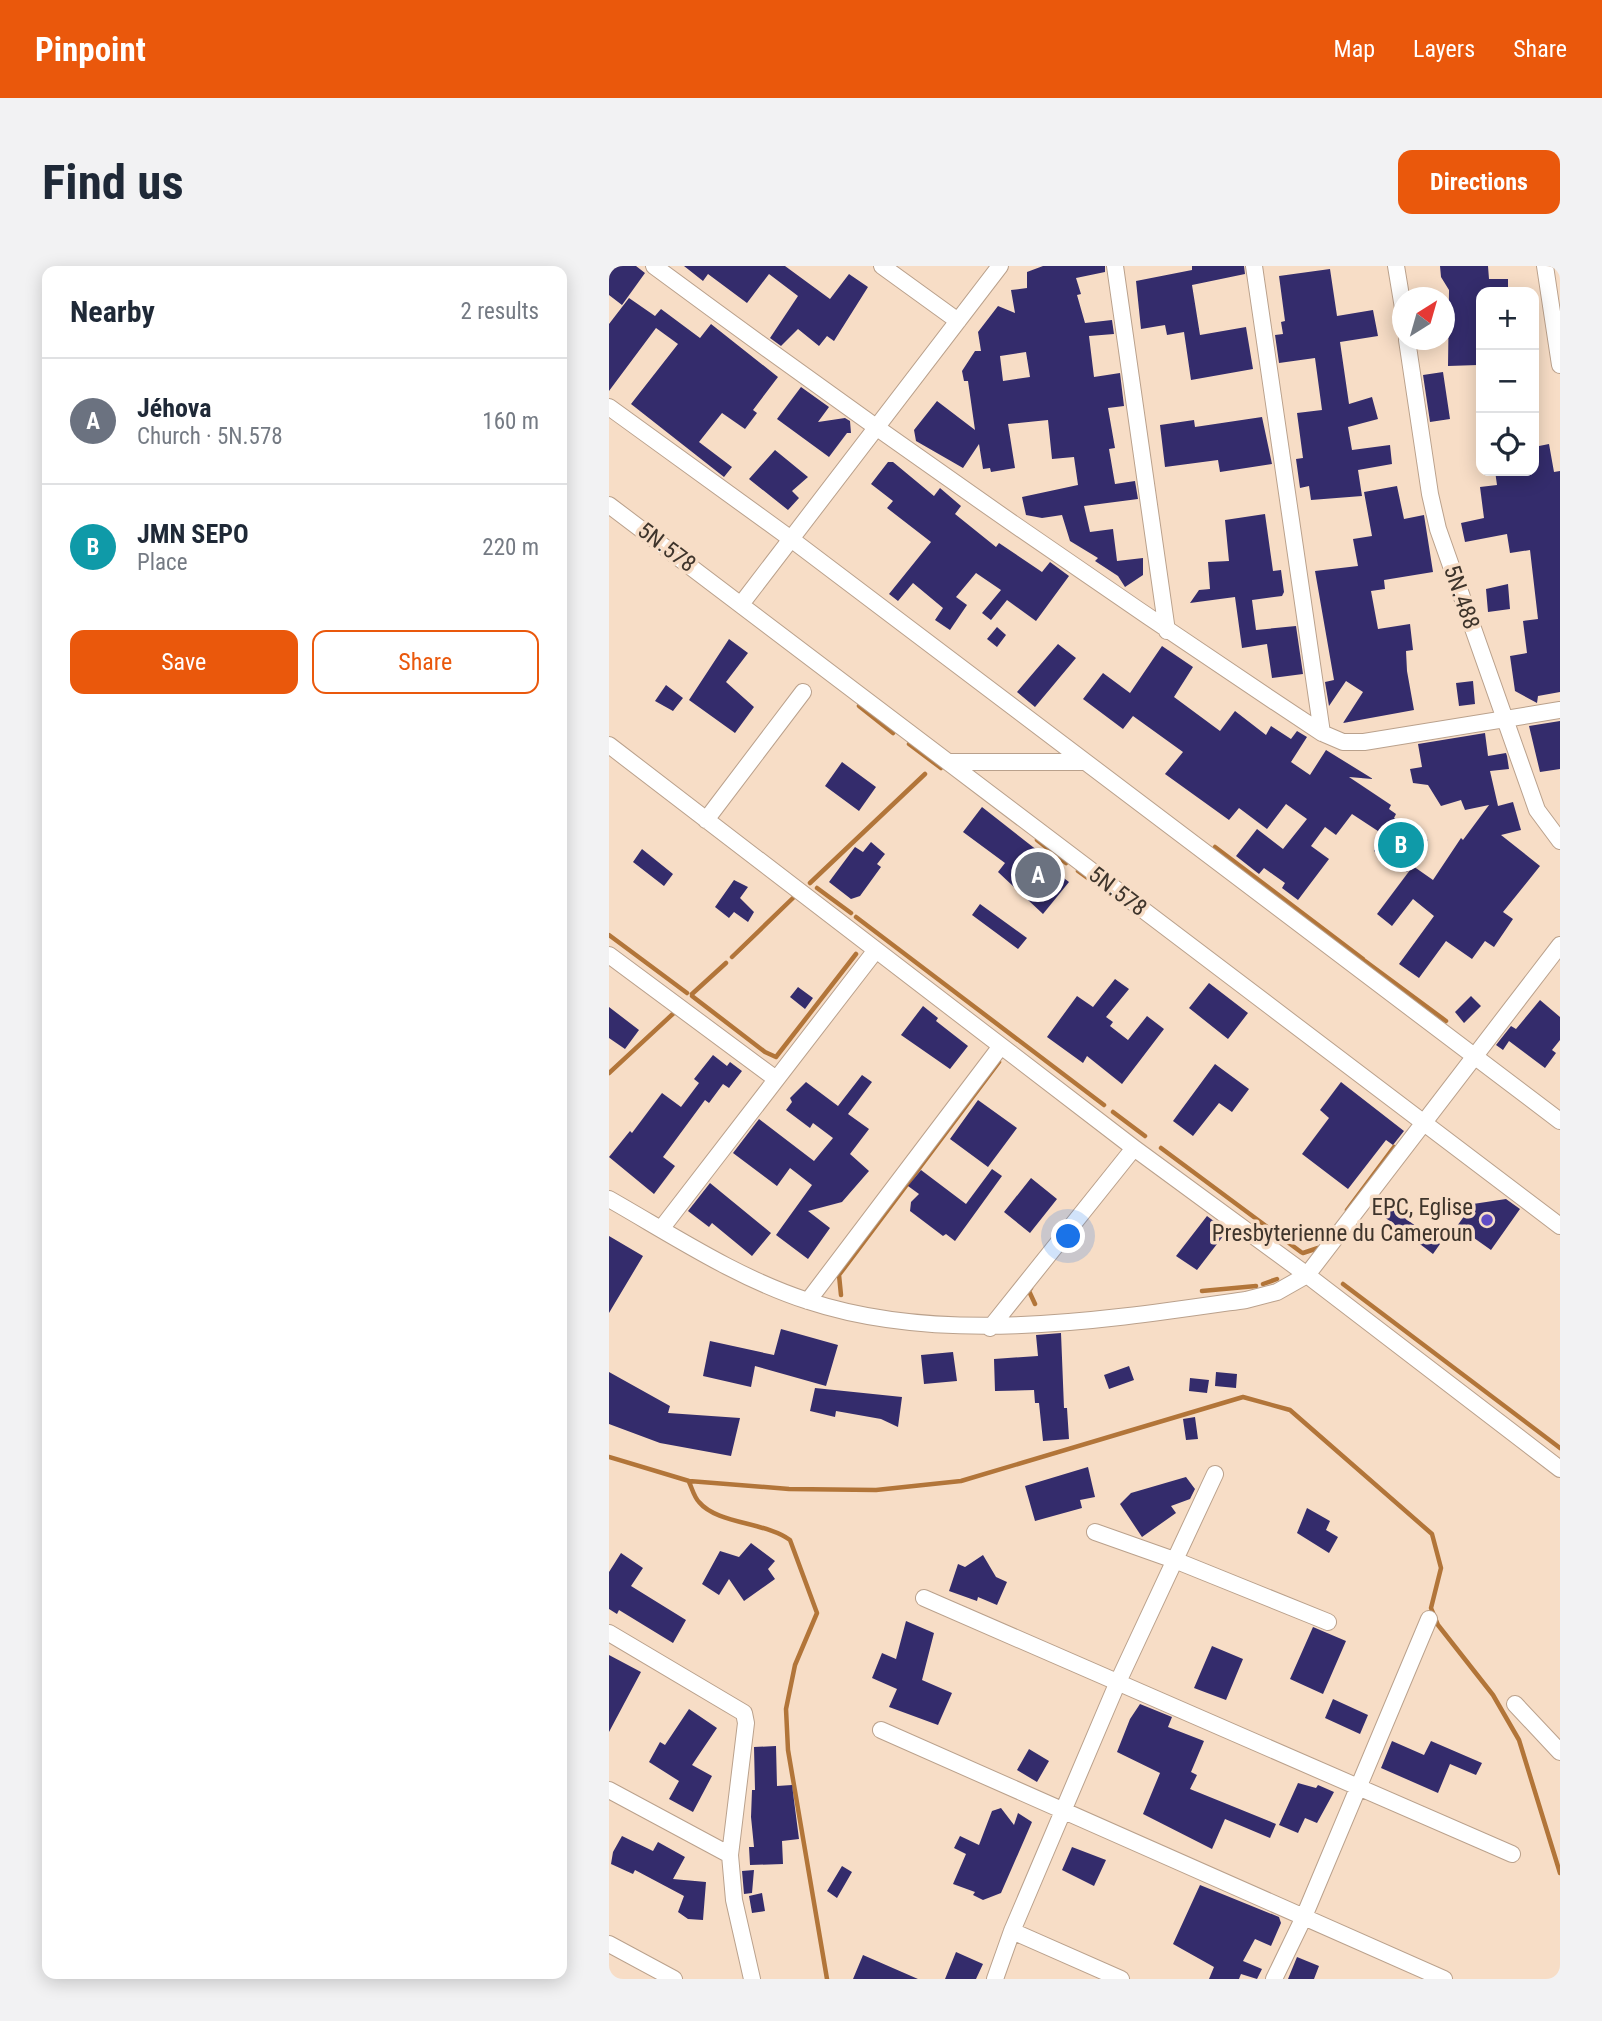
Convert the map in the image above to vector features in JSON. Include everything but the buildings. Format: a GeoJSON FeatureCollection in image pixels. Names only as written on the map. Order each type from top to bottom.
{"type":"FeatureCollection","features":[{"type":"Feature","properties":{"kind":"street"},"geometry":{"type":"LineString","coordinates":[[654,266],[875,429],[1167,631],[1322,733],[1343,742],[1364,742],[1560,710]]}},
{"type":"Feature","properties":{"kind":"street"},"geometry":{"type":"LineString","coordinates":[[882,266],[958,321]]}},
{"type":"Feature","properties":{"kind":"street"},"geometry":{"type":"LineString","coordinates":[[742,603],[1000,266]]}},
{"type":"Feature","properties":{"kind":"street"},"geometry":{"type":"LineString","coordinates":[[1115,266],[1167,631]]}},
{"type":"Feature","properties":{"kind":"street"},"geometry":{"type":"LineString","coordinates":[[1254,266],[1322,733]]}},
{"type":"Feature","properties":{"kind":"street"},"geometry":{"type":"LineString","coordinates":[[1396,266],[1399,287]]}},
{"type":"Feature","properties":{"kind":"street"},"geometry":{"type":"LineString","coordinates":[[1545,266],[1554,287],[1560,365]]}},
{"type":"Feature","properties":{"kind":"street","name":"5N.488"},"geometry":{"type":"LineString","coordinates":[[1408,350],[1430,494],[1438,528],[1503,720],[1537,810],[1560,841]]}},
{"type":"Feature","properties":{"kind":"street"},"geometry":{"type":"LineString","coordinates":[[609,407],[791,538],[1560,1121]]}},
{"type":"Feature","properties":{"kind":"street","name":"5N.578"},"geometry":{"type":"LineString","coordinates":[[609,505],[742,603],[1560,1226]]}},
{"type":"Feature","properties":{"kind":"street"},"geometry":{"type":"LineString","coordinates":[[706,820],[803,692]]}},
{"type":"Feature","properties":{"kind":"street"},"geometry":{"type":"LineString","coordinates":[[609,745],[1134,1148],[1307,1275],[1560,1469]]}},
{"type":"Feature","properties":{"kind":"street"},"geometry":{"type":"LineString","coordinates":[[949,762],[1083,762]]}},
{"type":"Feature","properties":{"kind":"street"},"geometry":{"type":"LineString","coordinates":[[609,1199],[755,1281],[849,1313],[916,1324],[990,1328],[1246,1300],[1277,1292],[1307,1275],[1425,1125],[1560,945]]}},
{"type":"Feature","properties":{"kind":"street"},"geometry":{"type":"LineString","coordinates":[[661,1229],[876,950]]}},
{"type":"Feature","properties":{"kind":"street"},"geometry":{"type":"LineString","coordinates":[[609,955],[776,1079]]}},
{"type":"Feature","properties":{"kind":"street"},"geometry":{"type":"LineString","coordinates":[[808,1301],[1001,1046]]}},
{"type":"Feature","properties":{"kind":"street"},"geometry":{"type":"LineString","coordinates":[[990,1328],[1134,1148]]}},
{"type":"Feature","properties":{"kind":"street"},"geometry":{"type":"LineString","coordinates":[[995,1979],[1012,1931],[1065,1812],[1117,1684],[1177,1561],[1215,1474]]}},
{"type":"Feature","properties":{"kind":"street"},"geometry":{"type":"LineString","coordinates":[[1095,1532],[1177,1561],[1328,1622]]}},
{"type":"Feature","properties":{"kind":"street"},"geometry":{"type":"LineString","coordinates":[[924,1598],[1512,1854]]}},
{"type":"Feature","properties":{"kind":"street"},"geometry":{"type":"LineString","coordinates":[[1274,1979],[1303,1919],[1356,1787],[1429,1619]]}},
{"type":"Feature","properties":{"kind":"street"},"geometry":{"type":"LineString","coordinates":[[609,1633],[744,1713],[746,1723],[730,1855],[733,1899],[752,1979]]}},
{"type":"Feature","properties":{"kind":"street"},"geometry":{"type":"LineString","coordinates":[[1515,1704],[1560,1752]]}},
{"type":"Feature","properties":{"kind":"street"},"geometry":{"type":"LineString","coordinates":[[881,1730],[1303,1919],[1444,1979]]}},
{"type":"Feature","properties":{"kind":"street"},"geometry":{"type":"LineString","coordinates":[[609,1790],[730,1855]]}},
{"type":"Feature","properties":{"kind":"street"},"geometry":{"type":"LineString","coordinates":[[1012,1931],[1121,1979]]}},
{"type":"Feature","properties":{"kind":"street"},"geometry":{"type":"LineString","coordinates":[[609,1944],[674,1979]]}},
{"type":"Feature","properties":{"kind":"waterway"},"geometry":{"type":"LineString","coordinates":[[859,706],[893,733]]}},
{"type":"Feature","properties":{"kind":"waterway"},"geometry":{"type":"LineString","coordinates":[[909,744],[941,768]]}},
{"type":"Feature","properties":{"kind":"waterway"},"geometry":{"type":"LineString","coordinates":[[810,883],[925,774]]}},
{"type":"Feature","properties":{"kind":"waterway"},"geometry":{"type":"LineString","coordinates":[[1037,840],[1066,863]]}},
{"type":"Feature","properties":{"kind":"waterway"},"geometry":{"type":"LineString","coordinates":[[1215,847],[1363,959]]}},
{"type":"Feature","properties":{"kind":"waterway"},"geometry":{"type":"LineString","coordinates":[[1078,871],[1111,895]]}},
{"type":"Feature","properties":{"kind":"waterway"},"geometry":{"type":"LineString","coordinates":[[817,888],[851,913]]}},
{"type":"Feature","properties":{"kind":"waterway"},"geometry":{"type":"LineString","coordinates":[[732,957],[794,897]]}},
{"type":"Feature","properties":{"kind":"waterway"},"geometry":{"type":"LineString","coordinates":[[856,917],[1104,1105]]}},
{"type":"Feature","properties":{"kind":"waterway"},"geometry":{"type":"LineString","coordinates":[[609,935],[687,993]]}},
{"type":"Feature","properties":{"kind":"waterway"},"geometry":{"type":"LineString","coordinates":[[692,996],[765,1052],[776,1057],[856,954]]}},
{"type":"Feature","properties":{"kind":"waterway"},"geometry":{"type":"LineString","coordinates":[[1365,961],[1446,1021]]}},
{"type":"Feature","properties":{"kind":"waterway"},"geometry":{"type":"LineString","coordinates":[[692,994],[726,963]]}},
{"type":"Feature","properties":{"kind":"waterway"},"geometry":{"type":"LineString","coordinates":[[609,1073],[676,1011]]}},
{"type":"Feature","properties":{"kind":"waterway"},"geometry":{"type":"LineString","coordinates":[[841,1295],[839,1275],[999,1062]]}},
{"type":"Feature","properties":{"kind":"waterway"},"geometry":{"type":"LineString","coordinates":[[1113,1112],[1145,1136]]}},
{"type":"Feature","properties":{"kind":"waterway"},"geometry":{"type":"LineString","coordinates":[[1347,1210],[1394,1147]]}},
{"type":"Feature","properties":{"kind":"waterway"},"geometry":{"type":"LineString","coordinates":[[1161,1148],[1301,1252]]}},
{"type":"Feature","properties":{"kind":"waterway"},"geometry":{"type":"LineString","coordinates":[[1303,1253],[1318,1248]]}},
{"type":"Feature","properties":{"kind":"waterway"},"geometry":{"type":"LineString","coordinates":[[1263,1284],[1277,1279]]}},
{"type":"Feature","properties":{"kind":"waterway"},"geometry":{"type":"LineString","coordinates":[[1343,1284],[1560,1448]]}},
{"type":"Feature","properties":{"kind":"waterway"},"geometry":{"type":"LineString","coordinates":[[1202,1291],[1256,1286]]}},
{"type":"Feature","properties":{"kind":"waterway"},"geometry":{"type":"LineString","coordinates":[[1031,1288],[1029,1291],[1035,1304]]}},
{"type":"Feature","properties":{"kind":"waterway"},"geometry":{"type":"LineString","coordinates":[[609,1457],[689,1481],[789,1489],[876,1490],[961,1481],[1243,1397],[1290,1410],[1432,1534],[1441,1568],[1431,1608],[1438,1625],[1493,1695],[1519,1740],[1560,1873]]}},
{"type":"Feature","properties":{"kind":"waterway"},"geometry":{"type":"LineString","coordinates":[[689,1482],[697,1500],[717,1515],[780,1534],[790,1540],[817,1613],[795,1665],[786,1709],[788,1750],[827,1979]]}},
{"type":"Feature","properties":{"kind":"place","name":"JMN SEPO"},"geometry":{"type":"Point","coordinates":[1401,845]}},
{"type":"Feature","properties":{"kind":"place","name":"Jéhova"},"geometry":{"type":"Point","coordinates":[1038,875]}},
{"type":"Feature","properties":{"kind":"place","name":"EPC, Eglise Presbyterienne du Cameroun"},"geometry":{"type":"Point","coordinates":[1487,1220]}}]}
